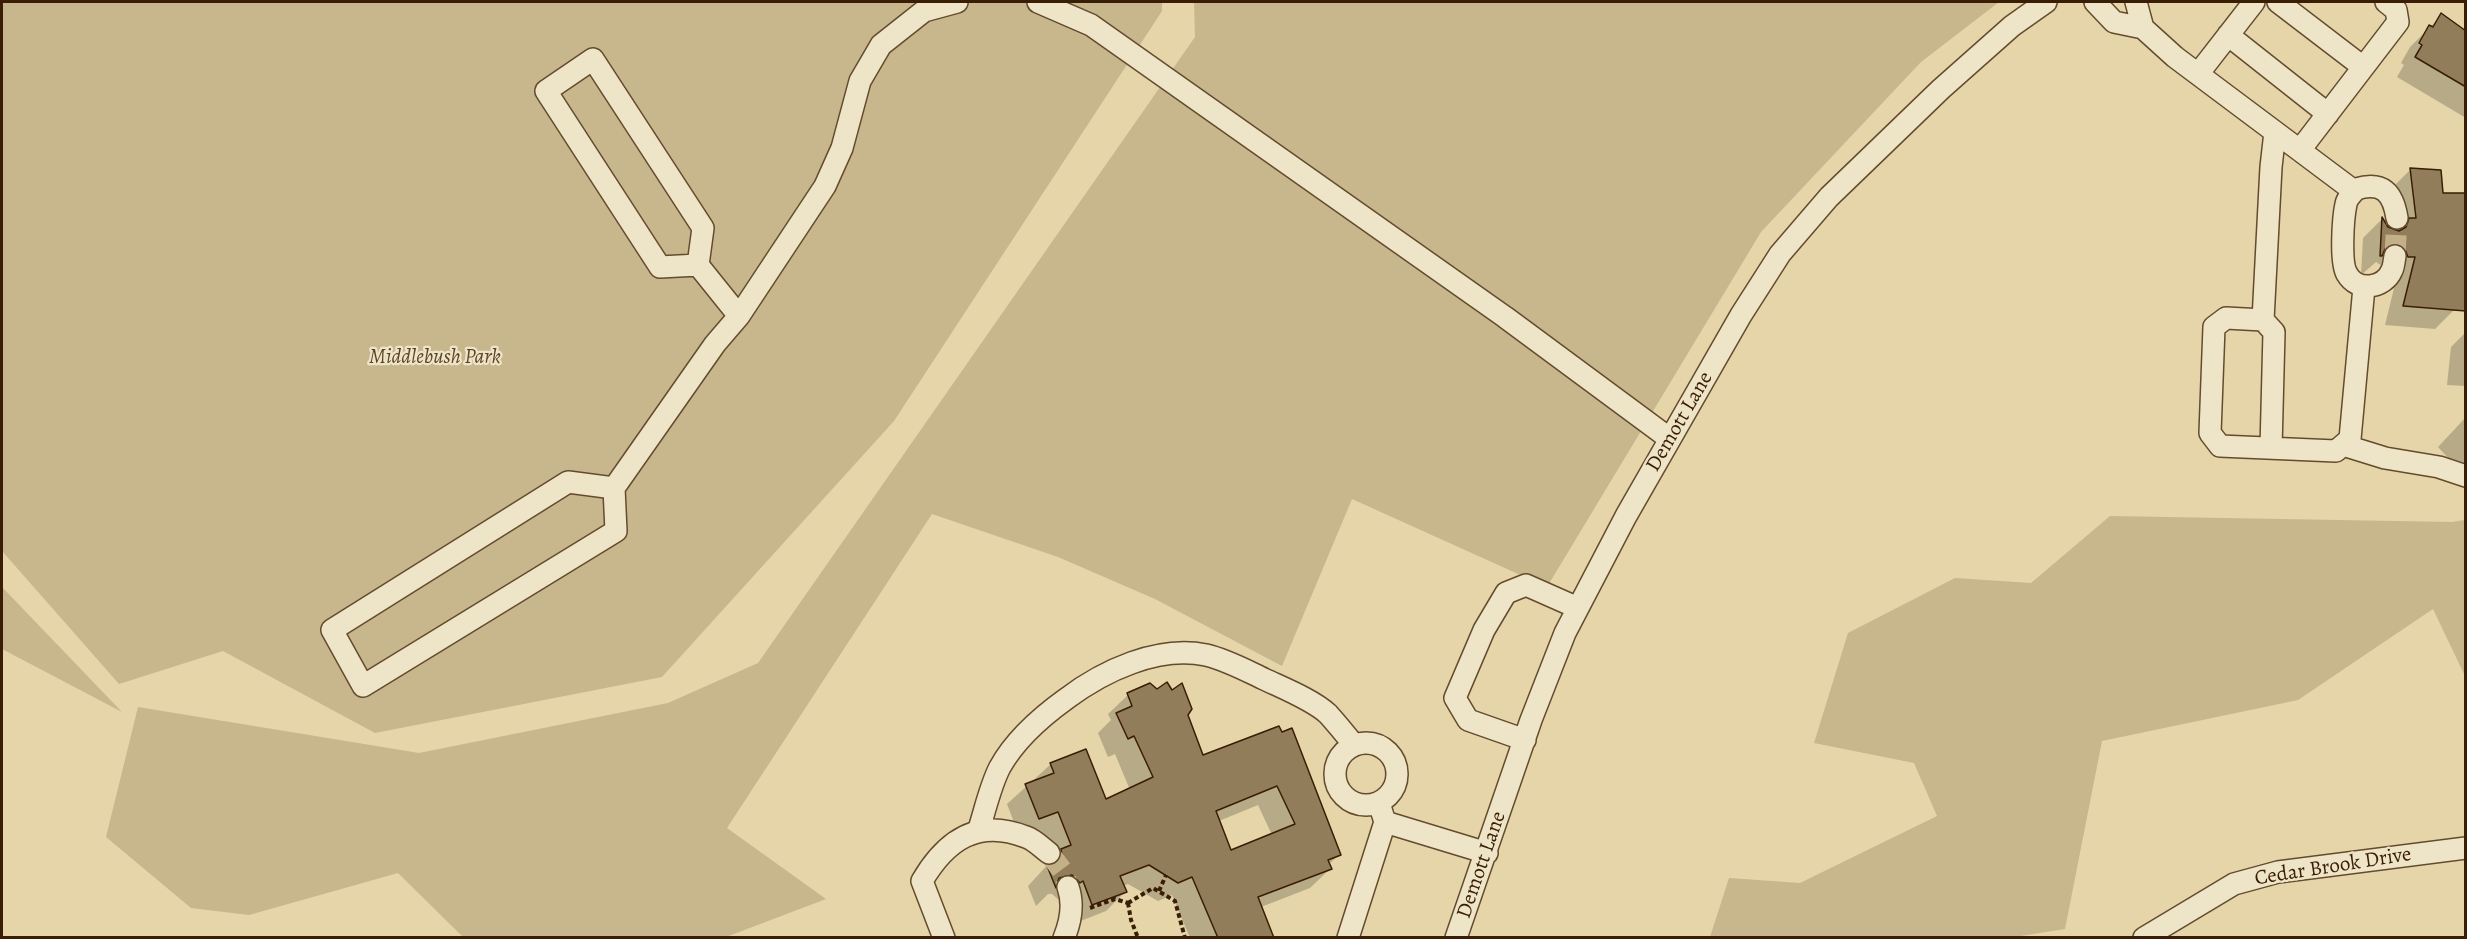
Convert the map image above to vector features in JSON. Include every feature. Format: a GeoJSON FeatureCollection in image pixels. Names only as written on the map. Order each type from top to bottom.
{"type":"FeatureCollection","features":[{"type":"Feature","properties":{"kind":"street"},"geometry":{"type":"LineString","coordinates":[[614,488],[568,482],[332,630],[363,686],[616,531],[614,488],[715,344],[739,316],[825,186],[842,148],[860,81],[881,45],[924,11],[950,2]]}},
{"type":"Feature","properties":{"kind":"street"},"geometry":{"type":"LineString","coordinates":[[1038,2],[1091,25],[1514,324],[1670,439]]}},
{"type":"Feature","properties":{"kind":"street","name":"Demott Lane"},"geometry":{"type":"LineString","coordinates":[[1456,938],[1565,633],[1626,516],[1741,315],[1780,254],[1829,198],[1941,89],[2012,26],[2046,2]]}},
{"type":"Feature","properties":{"kind":"street"},"geometry":{"type":"LineString","coordinates":[[2095,2],[2114,22],[2143,28],[2198,74],[2354,191]]}},
{"type":"Feature","properties":{"kind":"street"},"geometry":{"type":"LineString","coordinates":[[2136,2],[2143,28]]}},
{"type":"Feature","properties":{"kind":"street"},"geometry":{"type":"LineString","coordinates":[[2198,74],[2254,2]]}},
{"type":"Feature","properties":{"kind":"street"},"geometry":{"type":"LineString","coordinates":[[2278,2],[2363,68]]}},
{"type":"Feature","properties":{"kind":"street"},"geometry":{"type":"LineString","coordinates":[[2300,150],[2398,22],[2394,4]]}},
{"type":"Feature","properties":{"kind":"street"},"geometry":{"type":"LineString","coordinates":[[2228,35],[2328,114]]}},
{"type":"Feature","properties":{"kind":"street"},"geometry":{"type":"LineString","coordinates":[[698,265],[660,267],[546,91],[593,59],[703,228],[698,265],[739,316]]}},
{"type":"Feature","properties":{"kind":"street"},"geometry":{"type":"LineString","coordinates":[[2263,321],[2271,167],[2276,132]]}},
{"type":"Feature","properties":{"kind":"street"},"geometry":{"type":"LineString","coordinates":[[2395,256],[2392,271],[2379,284],[2364,286],[2348,277],[2343,262],[2346,204],[2354,191],[2365,186],[2385,190],[2392,198],[2397,218]]}},
{"type":"Feature","properties":{"kind":"street"},"geometry":{"type":"LineString","coordinates":[[2271,448],[2274,332],[2263,321],[2226,318],[2214,327],[2210,433],[2220,446],[2336,451],[2350,439],[2364,286]]}},
{"type":"Feature","properties":{"kind":"street"},"geometry":{"type":"LineString","coordinates":[[2343,445],[2385,458],[2439,467],[2466,476]]}},
{"type":"Feature","properties":{"kind":"street"},"geometry":{"type":"LineString","coordinates":[[1525,740],[1468,720],[1455,698],[1459,688],[1484,630],[1506,593],[1526,585],[1578,608]]}},
{"type":"Feature","properties":{"kind":"street"},"geometry":{"type":"LineString","coordinates":[[978,831],[1000,768],[1018,743],[1050,711],[1084,686],[1111,671],[1144,660],[1176,654],[1204,655],[1228,662],[1290,691],[1326,713],[1354,746]]}},
{"type":"Feature","properties":{"kind":"street"},"geometry":{"type":"LineString","coordinates":[[1348,938],[1382,813],[1394,787],[1396,767],[1392,757],[1384,750],[1365,743],[1354,746],[1338,759],[1335,780],[1338,789],[1352,802],[1362,805],[1382,813],[1487,853]]}},
{"type":"Feature","properties":{"kind":"street"},"geometry":{"type":"LineString","coordinates":[[944,938],[922,881],[935,858],[954,841],[978,831],[1004,830],[1028,837],[1049,853]]}},
{"type":"Feature","properties":{"kind":"street","name":"Cedar Brook Drive"},"geometry":{"type":"LineString","coordinates":[[2144,938],[2234,884],[2278,872],[2466,848]]}},
{"type":"Feature","properties":{"kind":"street"},"geometry":{"type":"LineString","coordinates":[[1064,938],[1070,922],[1071,897],[1068,887]]}},
{"type":"Feature","properties":{"kind":"path"},"geometry":{"type":"LineString","coordinates":[[1159,891],[1166,875]]}},
{"type":"Feature","properties":{"kind":"path"},"geometry":{"type":"LineString","coordinates":[[1086,909],[1114,899],[1128,903],[1153,888],[1174,900],[1185,938]]}},
{"type":"Feature","properties":{"kind":"path"},"geometry":{"type":"LineString","coordinates":[[1128,903],[1138,938]]}},
{"type":"Feature","properties":{"kind":"green space","name":"Middlebush Park"},"geometry":{"type":"Polygon","coordinates":[[[2,2],[1162,2],[1162,11],[894,421],[662,677],[375,733],[223,651],[119,684],[2,551],[2,2]]]}},
{"type":"Feature","properties":{"kind":"green space"},"geometry":{"type":"Polygon","coordinates":[[[1194,2],[1999,2],[1921,62],[1761,232],[1547,587],[1352,499],[1282,666],[1155,599],[1058,557],[932,514],[727,828],[826,899],[726,937],[463,937],[398,873],[249,915],[191,908],[106,837],[138,707],[419,753],[668,703],[758,663],[1195,37],[1194,2]]]}},
{"type":"Feature","properties":{"kind":"green space"},"geometry":{"type":"Polygon","coordinates":[[[2110,516],[2452,522],[2465,520],[2465,676],[2433,609],[2298,700],[2102,741],[2065,929],[2008,938],[1710,937],[1729,878],[1800,883],[1937,816],[1914,763],[1814,743],[1848,633],[1955,578],[2031,583],[2110,516]]]}},
{"type":"Feature","properties":{"kind":"green space"},"geometry":{"type":"Polygon","coordinates":[[[2,587],[122,712],[2,649],[2,587]]]}},
{"type":"Feature","properties":{"kind":"building"},"geometry":{"type":"Polygon","coordinates":[[[2441,13],[2466,31],[2466,87],[2415,57],[2422,45],[2419,43],[2429,25],[2433,27],[2441,13]]]}},
{"type":"Feature","properties":{"kind":"building"},"geometry":{"type":"Polygon","coordinates":[[[2410,168],[2441,170],[2443,193],[2466,193],[2466,311],[2403,306],[2415,257],[2408,257],[2404,247],[2397,243],[2386,247],[2380,256],[2382,217],[2388,227],[2399,231],[2406,227],[2409,218],[2416,218],[2410,168]]]}},
{"type":"Feature","properties":{"kind":"building"},"geometry":{"type":"Polygon","coordinates":[[[1167,682],[1172,690],[1182,683],[1192,709],[1188,715],[1203,755],[1279,726],[1282,732],[1292,728],[1341,855],[1328,860],[1332,869],[1258,897],[1274,938],[1218,938],[1192,877],[1178,883],[1149,865],[1120,876],[1127,892],[1092,905],[1083,881],[1080,883],[1072,875],[1059,878],[1056,888],[1047,866],[1059,861],[1062,855],[1061,849],[1071,845],[1058,812],[1039,819],[1025,784],[1054,773],[1050,763],[1086,749],[1106,799],[1153,777],[1134,736],[1128,739],[1116,713],[1132,706],[1127,693],[1150,683],[1157,689],[1167,682]],[[1277,786],[1216,811],[1231,850],[1295,824],[1277,786]]]}},
{"type":"Feature","properties":{"kind":"tunnel"},"geometry":{"type":"LineString","coordinates":[[2395,256],[2397,218]]}},
{"type":"Feature","properties":{"kind":"tunnel"},"geometry":{"type":"LineString","coordinates":[[1049,853],[1064,873],[1068,887]]}}]}
